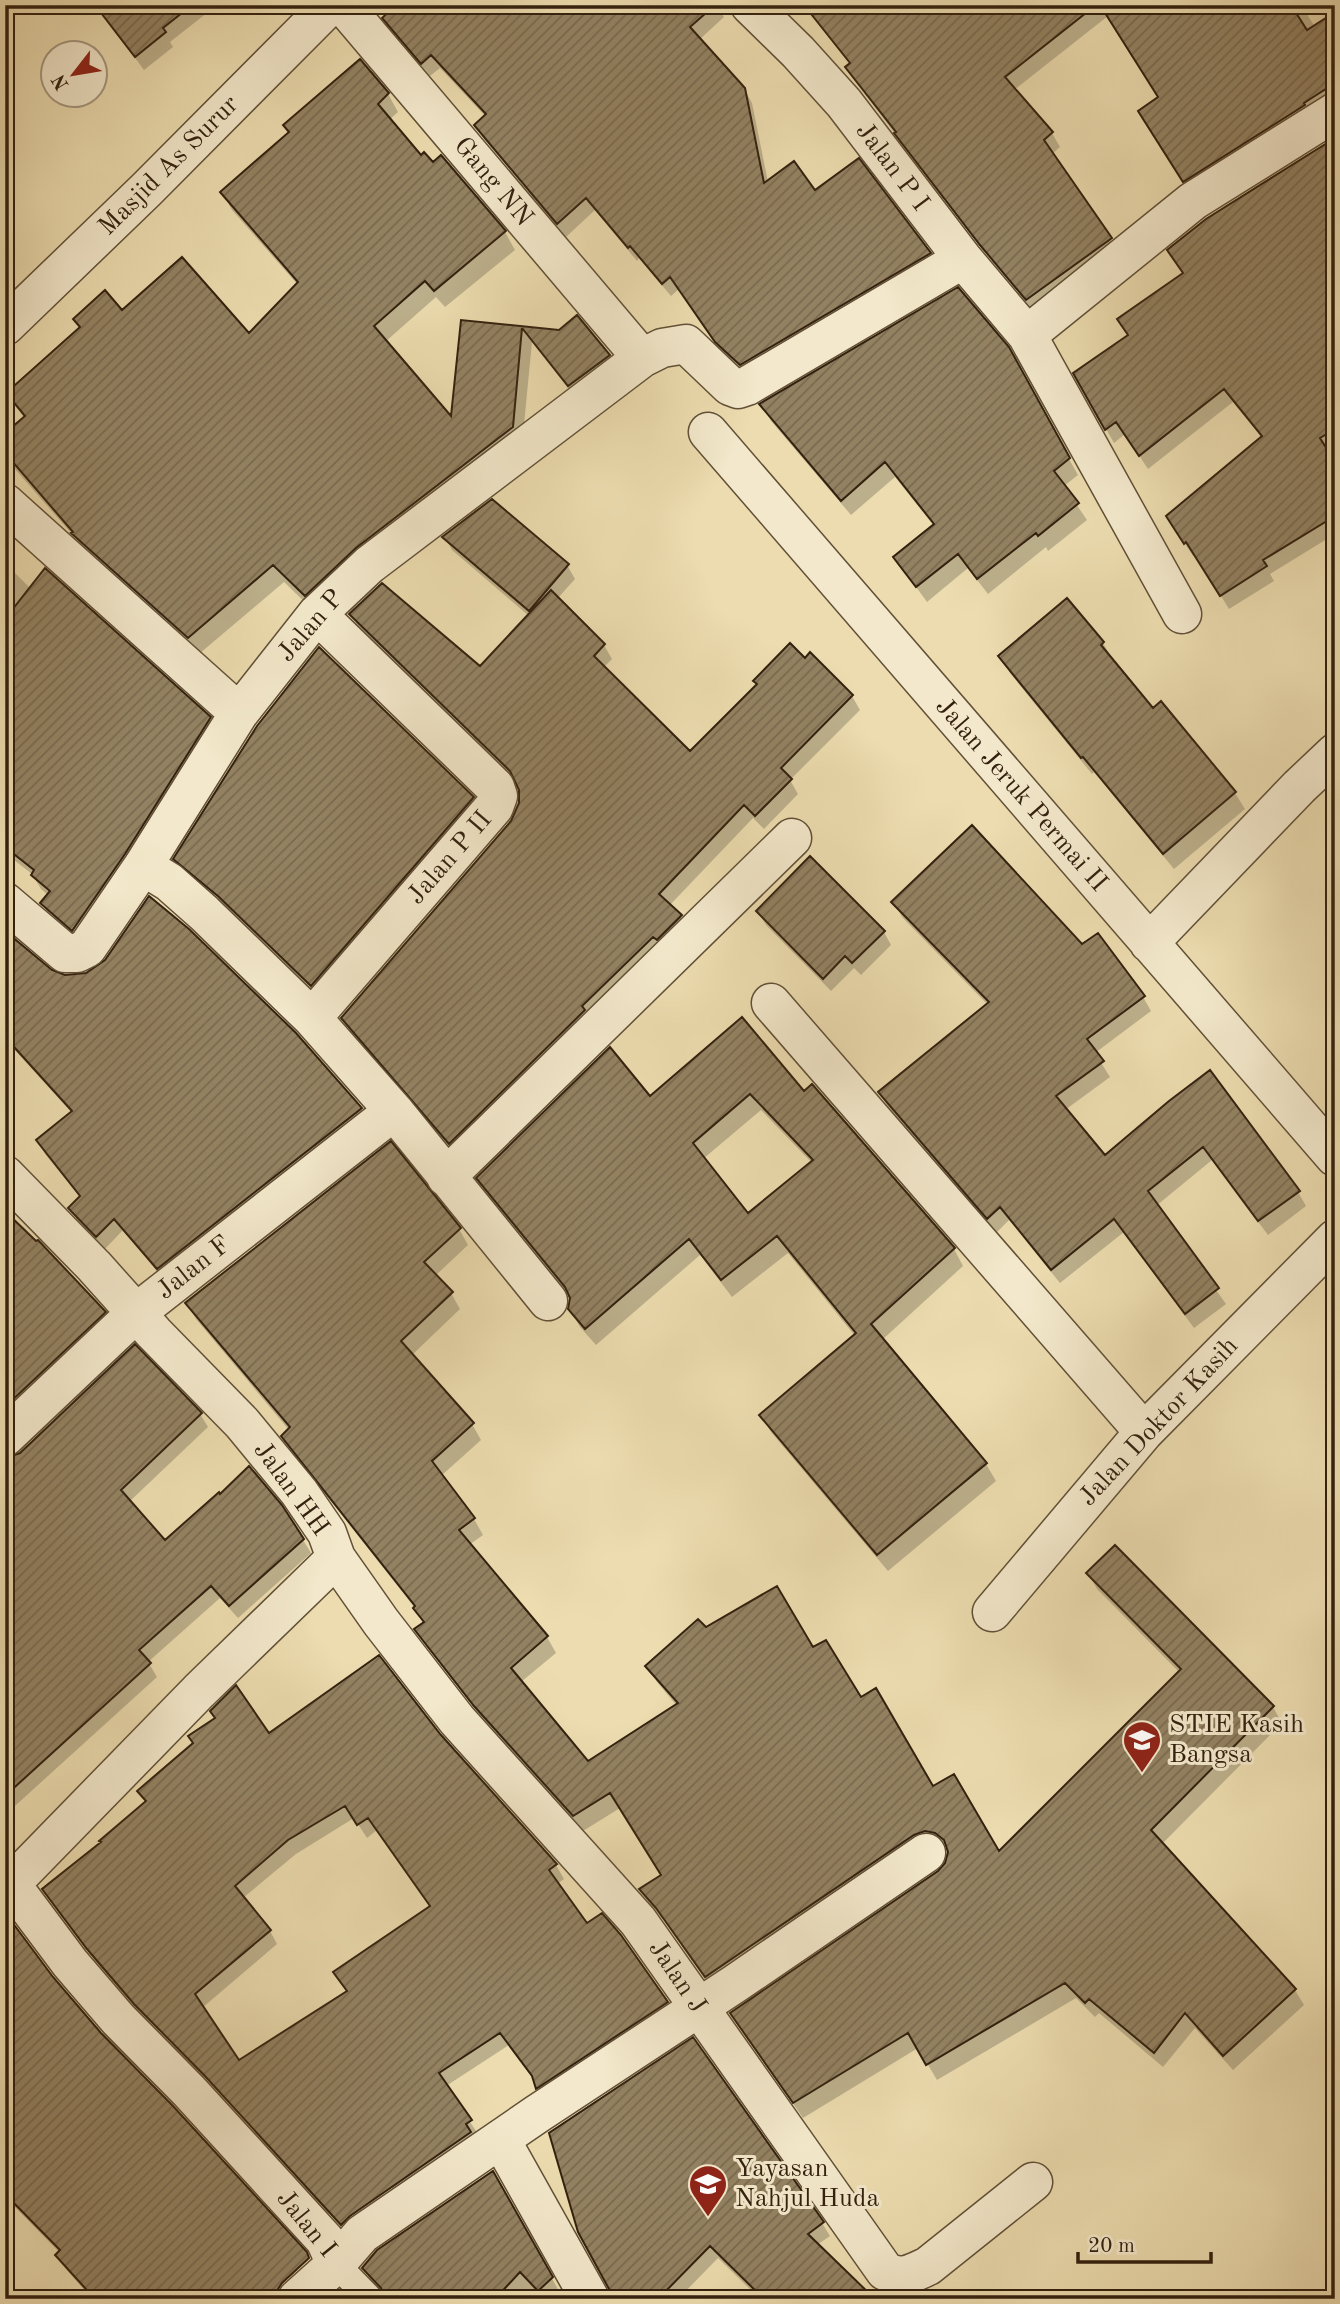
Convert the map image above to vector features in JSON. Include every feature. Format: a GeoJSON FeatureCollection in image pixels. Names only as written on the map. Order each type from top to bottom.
{"type":"FeatureCollection","features":[{"type":"Feature","properties":{"kind":"street","name":"Masjid As Surur"},"geometry":{"type":"LineString","coordinates":[[5,326],[330,5]]}},
{"type":"Feature","properties":{"kind":"street","name":"Gang NN"},"geometry":{"type":"LineString","coordinates":[[343,5],[642,358]]}},
{"type":"Feature","properties":{"kind":"street","name":"Jalan P I"},"geometry":{"type":"LineString","coordinates":[[750,5],[798,52],[844,103],[963,259],[1027,335],[1182,614]]}},
{"type":"Feature","properties":{"kind":"street"},"geometry":{"type":"LineString","coordinates":[[1027,335],[1193,201],[1335,112]]}},
{"type":"Feature","properties":{"kind":"street","name":"Jalan P"},"geometry":{"type":"LineString","coordinates":[[143,866],[239,713],[317,614],[369,565],[642,358],[662,348],[686,344],[730,386],[738,389],[963,259]]}},
{"type":"Feature","properties":{"kind":"street","name":"Jalan Jeruk Permai II"},"geometry":{"type":"LineString","coordinates":[[708,432],[1335,1157]]}},
{"type":"Feature","properties":{"kind":"street"},"geometry":{"type":"LineString","coordinates":[[5,503],[239,713]]}},
{"type":"Feature","properties":{"kind":"street","name":"Jalan P II"},"geometry":{"type":"LineString","coordinates":[[312,1018],[494,807],[498,796],[495,787],[317,614]]}},
{"type":"Feature","properties":{"kind":"street"},"geometry":{"type":"LineString","coordinates":[[1149,943],[1335,753]]}},
{"type":"Feature","properties":{"kind":"street"},"geometry":{"type":"LineString","coordinates":[[446,1177],[792,838]]}},
{"type":"Feature","properties":{"kind":"street"},"geometry":{"type":"LineString","coordinates":[[10,915],[65,953],[77,953],[87,948],[143,866],[169,882],[312,1018],[394,1111],[548,1301]]}},
{"type":"Feature","properties":{"kind":"street"},"geometry":{"type":"LineString","coordinates":[[771,1003],[1144,1432]]}},
{"type":"Feature","properties":{"kind":"street","name":"Jalan F"},"geometry":{"type":"LineString","coordinates":[[5,1437],[136,1313],[394,1111]]}},
{"type":"Feature","properties":{"kind":"street","name":"Jalan HH"},"geometry":{"type":"LineString","coordinates":[[5,1175],[242,1423],[299,1492],[327,1533],[336,1558],[199,1691],[8,1887]]}},
{"type":"Feature","properties":{"kind":"street","name":"Jalan Doktor Kasih"},"geometry":{"type":"LineString","coordinates":[[992,1612],[1144,1432],[1335,1239]]}},
{"type":"Feature","properties":{"kind":"street","name":"Jalan J"},"geometry":{"type":"LineString","coordinates":[[336,1558],[381,1622],[457,1720],[638,1921],[885,2271],[895,2277],[908,2276],[928,2266],[1033,2182]]}},
{"type":"Feature","properties":{"kind":"street","name":"Jalan I"},"geometry":{"type":"LineString","coordinates":[[8,1887],[118,2019],[325,2240],[336,2264],[362,2234],[926,1853]]}},
{"type":"Feature","properties":{"kind":"street"},"geometry":{"type":"LineString","coordinates":[[501,2140],[590,2299]]}},
{"type":"Feature","properties":{"kind":"street"},"geometry":{"type":"LineString","coordinates":[[297,2299],[336,2264]]}},
{"type":"Feature","properties":{"kind":"lane"},"geometry":{"type":"LineString","coordinates":[[336,2264],[370,2299]]}},
{"type":"Feature","properties":{"kind":"building"},"geometry":{"type":"Polygon","coordinates":[[[95,5],[192,5],[163,28],[166,32],[135,57],[95,5]]]}},
{"type":"Feature","properties":{"kind":"building"},"geometry":{"type":"Polygon","coordinates":[[[396,5],[715,5],[690,27],[745,88],[764,183],[794,161],[815,190],[859,158],[931,253],[740,365],[715,342],[670,277],[662,284],[586,198],[557,224],[474,125],[486,114],[431,55],[421,64],[382,18],[396,5]]]}},
{"type":"Feature","properties":{"kind":"building"},"geometry":{"type":"Polygon","coordinates":[[[804,5],[1096,5],[1005,77],[1053,132],[1044,140],[1112,238],[1026,300],[894,133],[896,132],[845,67],[850,63],[804,5]]]}},
{"type":"Feature","properties":{"kind":"building"},"geometry":{"type":"Polygon","coordinates":[[[1100,5],[1291,5],[1307,30],[1335,12],[1335,83],[1183,182],[1138,111],[1158,97],[1100,5]]]}},
{"type":"Feature","properties":{"kind":"building"},"geometry":{"type":"Polygon","coordinates":[[[360,59],[389,93],[378,104],[421,155],[424,152],[433,162],[441,155],[506,231],[434,291],[425,281],[374,326],[451,416],[461,320],[559,330],[577,315],[610,355],[568,386],[522,328],[513,427],[356,548],[305,596],[273,565],[188,638],[71,533],[73,532],[5,453],[5,433],[25,416],[6,393],[80,327],[73,319],[105,290],[122,310],[182,257],[249,333],[298,282],[220,192],[289,132],[283,125],[360,59]]]}},
{"type":"Feature","properties":{"kind":"building"},"geometry":{"type":"Polygon","coordinates":[[[1327,143],[1335,155],[1335,429],[1320,438],[1335,462],[1335,516],[1263,560],[1267,566],[1220,596],[1166,516],[1262,436],[1224,389],[1139,456],[1116,422],[1105,430],[1073,373],[1128,335],[1117,319],[1183,273],[1167,250],[1206,219],[1327,143]]]}},
{"type":"Feature","properties":{"kind":"building"},"geometry":{"type":"Polygon","coordinates":[[[958,287],[1009,347],[1070,458],[1054,471],[1079,503],[977,579],[958,554],[916,587],[893,557],[934,524],[885,462],[841,501],[759,404],[958,287]]]}},
{"type":"Feature","properties":{"kind":"building"},"geometry":{"type":"Polygon","coordinates":[[[492,499],[569,564],[529,611],[442,537],[492,499]]]}},
{"type":"Feature","properties":{"kind":"building"},"geometry":{"type":"Polygon","coordinates":[[[45,568],[211,717],[125,854],[72,931],[40,903],[50,891],[31,875],[34,870],[5,847],[5,619],[45,568]]]}},
{"type":"Feature","properties":{"kind":"building"},"geometry":{"type":"Polygon","coordinates":[[[382,583],[480,666],[551,590],[605,644],[594,656],[690,751],[757,684],[753,681],[790,643],[805,658],[810,652],[853,695],[781,768],[792,779],[755,816],[744,805],[659,894],[682,915],[657,940],[653,937],[582,1006],[585,1010],[449,1144],[341,1018],[511,821],[519,803],[519,790],[510,771],[349,614],[382,583]]]}},
{"type":"Feature","properties":{"kind":"building"},"geometry":{"type":"Polygon","coordinates":[[[1067,598],[1104,642],[1101,645],[1153,708],[1161,701],[1236,792],[1163,854],[998,656],[1067,598]]]}},
{"type":"Feature","properties":{"kind":"building"},"geometry":{"type":"Polygon","coordinates":[[[319,647],[474,797],[311,986],[219,897],[173,859],[257,726],[319,647]]]}},
{"type":"Feature","properties":{"kind":"building"},"geometry":{"type":"Polygon","coordinates":[[[972,825],[1082,944],[1098,933],[1145,996],[1087,1039],[1104,1061],[1056,1096],[1105,1155],[1210,1070],[1300,1191],[1258,1221],[1203,1147],[1148,1191],[1219,1288],[1185,1314],[1114,1219],[1051,1270],[1000,1207],[987,1219],[878,1092],[989,1002],[891,902],[972,825]]]}},
{"type":"Feature","properties":{"kind":"building"},"geometry":{"type":"Polygon","coordinates":[[[810,856],[885,931],[852,963],[845,956],[823,979],[756,911],[810,856]]]}},
{"type":"Feature","properties":{"kind":"building"},"geometry":{"type":"Polygon","coordinates":[[[149,896],[189,929],[296,1033],[362,1108],[157,1269],[114,1219],[96,1237],[68,1208],[80,1196],[36,1140],[72,1111],[5,1037],[5,943],[11,936],[52,970],[65,975],[86,973],[105,960],[149,896]]]}},
{"type":"Feature","properties":{"kind":"building"},"geometry":{"type":"Polygon","coordinates":[[[742,1017],[804,1091],[812,1084],[955,1248],[871,1324],[987,1463],[877,1555],[759,1415],[856,1333],[777,1236],[721,1280],[689,1239],[585,1329],[568,1309],[570,1298],[565,1287],[476,1178],[610,1047],[650,1096],[742,1017]],[[750,1094],[693,1143],[748,1213],[813,1160],[750,1094]]]}},
{"type":"Feature","properties":{"kind":"building"},"geometry":{"type":"Polygon","coordinates":[[[391,1141],[461,1228],[424,1262],[453,1292],[401,1341],[474,1423],[432,1461],[475,1518],[459,1530],[548,1636],[511,1668],[588,1761],[678,1703],[645,1666],[698,1619],[706,1627],[777,1586],[813,1647],[826,1640],[861,1697],[876,1688],[933,1786],[954,1774],[999,1851],[1181,1669],[1086,1573],[1115,1545],[1274,1706],[1151,1830],[1296,1989],[1223,2056],[1185,2013],[1154,2053],[1089,1999],[1085,2003],[1065,1983],[926,2065],[908,2033],[793,2103],[730,2013],[938,1871],[945,1863],[948,1852],[944,1840],[935,1833],[925,1831],[914,1835],[705,1977],[656,1908],[639,1889],[661,1875],[610,1793],[573,1816],[474,1706],[414,1629],[424,1622],[413,1608],[415,1606],[281,1436],[290,1427],[185,1303],[391,1141]]]}},
{"type":"Feature","properties":{"kind":"building"},"geometry":{"type":"Polygon","coordinates":[[[5,1211],[38,1240],[106,1312],[5,1407],[5,1211]]]}},
{"type":"Feature","properties":{"kind":"building"},"geometry":{"type":"Polygon","coordinates":[[[135,1344],[202,1413],[121,1490],[165,1540],[249,1466],[282,1505],[304,1539],[229,1606],[211,1586],[139,1650],[151,1663],[5,1796],[5,1458],[20,1453],[135,1344]]]}},
{"type":"Feature","properties":{"kind":"building"},"geometry":{"type":"Polygon","coordinates":[[[379,1655],[441,1735],[557,1864],[549,1870],[587,1923],[602,1913],[621,1935],[668,2002],[536,2089],[532,2076],[500,2033],[439,2073],[472,2120],[466,2124],[471,2132],[341,2225],[205,2076],[134,2004],[87,1949],[42,1889],[101,1842],[99,1841],[146,1801],[137,1791],[193,1743],[188,1736],[215,1718],[210,1711],[236,1685],[269,1733],[379,1655]],[[345,1806],[288,1840],[235,1886],[271,1930],[195,1994],[239,2060],[347,1991],[333,1972],[430,1906],[368,1818],[357,1825],[345,1806]]]}},
{"type":"Feature","properties":{"kind":"building"},"geometry":{"type":"Polygon","coordinates":[[[15,1926],[53,1977],[101,2033],[173,2106],[307,2252],[309,2258],[282,2283],[276,2292],[276,2299],[95,2299],[55,2255],[60,2250],[5,2194],[5,1932],[15,1926]]]}},
{"type":"Feature","properties":{"kind":"building"},"geometry":{"type":"Polygon","coordinates":[[[693,2037],[824,2222],[808,2234],[875,2299],[764,2299],[710,2246],[658,2299],[619,2299],[609,2289],[578,2232],[549,2133],[693,2037]]]}},
{"type":"Feature","properties":{"kind":"building"},"geometry":{"type":"Polygon","coordinates":[[[493,2171],[553,2277],[538,2291],[520,2272],[495,2299],[385,2299],[381,2288],[362,2268],[377,2250],[493,2171]]]}},
{"type":"Feature","properties":{"kind":"place","name":"STIE Kasih Bangsa"},"geometry":{"type":"Point","coordinates":[1142,1774]}},
{"type":"Feature","properties":{"kind":"place","name":"Yayasan Nahjul Huda"},"geometry":{"type":"Point","coordinates":[708,2218]}}]}
